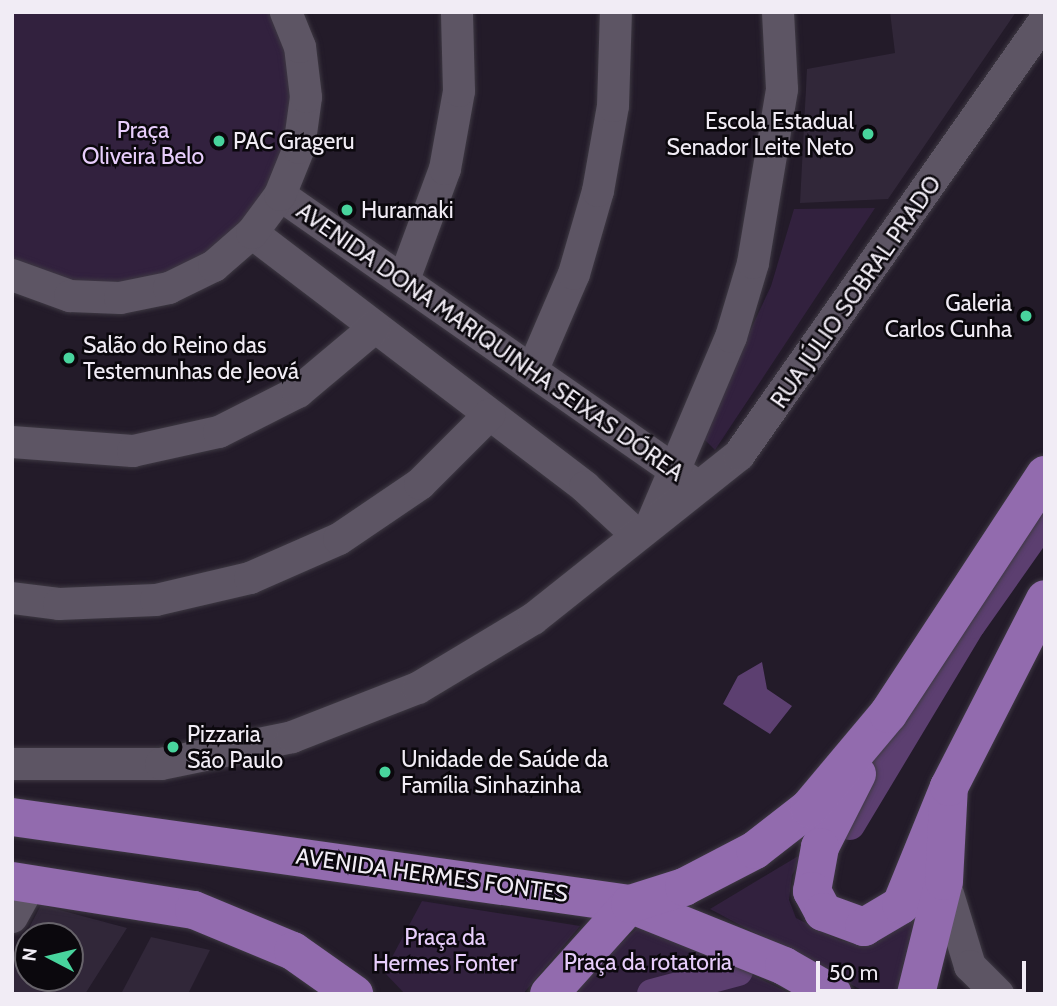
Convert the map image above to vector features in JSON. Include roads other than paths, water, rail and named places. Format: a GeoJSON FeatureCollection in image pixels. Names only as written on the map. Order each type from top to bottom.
{"type":"FeatureCollection","features":[{"type":"Feature","properties":{"kind":"main road"},"geometry":{"type":"LineString","coordinates":[[1045,475],[888,714],[820,847],[812,891],[823,912],[864,927],[901,905],[949,787],[1045,598]]}},
{"type":"Feature","properties":{"kind":"main road"},"geometry":{"type":"LineString","coordinates":[[549,994],[630,904],[684,887],[755,850],[808,808],[888,714]]}},
{"type":"Feature","properties":{"kind":"main road"},"geometry":{"type":"LineString","coordinates":[[916,994],[944,881],[949,787]]}},
{"type":"Feature","properties":{"kind":"main road","name":"AVENIDA HERMES FONTES"},"geometry":{"type":"LineString","coordinates":[[13,817],[630,904],[772,960],[833,994]]}},
{"type":"Feature","properties":{"kind":"main road"},"geometry":{"type":"LineString","coordinates":[[21,882],[194,910],[293,951],[354,994]]}},
{"type":"Feature","properties":{"kind":"street"},"geometry":{"type":"LineString","coordinates":[[12,275],[70,296],[120,298],[191,277],[252,233],[280,195],[299,148],[306,97],[300,47],[286,12]]}},
{"type":"Feature","properties":{"kind":"street"},"geometry":{"type":"LineString","coordinates":[[405,277],[445,169],[459,91],[457,12]]}},
{"type":"Feature","properties":{"kind":"street"},"geometry":{"type":"LineString","coordinates":[[533,369],[574,274],[598,191],[613,106],[615,12]]}},
{"type":"Feature","properties":{"kind":"street"},"geometry":{"type":"LineString","coordinates":[[252,233],[489,415],[645,529],[674,469],[730,337],[753,263],[782,89],[778,12]]}},
{"type":"Feature","properties":{"kind":"street","name":"RUA JÚLIO SOBRAL PRADO"},"geometry":{"type":"LineString","coordinates":[[12,764],[161,764],[292,737],[418,688],[533,619],[645,529],[701,489],[773,411],[1045,20]]}},
{"type":"Feature","properties":{"kind":"street","name":"AVENIDA DONA MARIQUINHA SEIXAS DÓREA"},"geometry":{"type":"LineString","coordinates":[[280,195],[405,277],[701,489]]}},
{"type":"Feature","properties":{"kind":"street"},"geometry":{"type":"LineString","coordinates":[[12,442],[133,451],[219,432],[298,392],[374,328]]}},
{"type":"Feature","properties":{"kind":"street"},"geometry":{"type":"LineString","coordinates":[[12,598],[58,604],[156,600],[250,578],[362,523],[420,484],[489,415]]}},
{"type":"Feature","properties":{"kind":"street"},"geometry":{"type":"LineString","coordinates":[[944,881],[971,966],[998,994]]}},
{"type":"Feature","properties":{"kind":"street"},"geometry":{"type":"LineString","coordinates":[[12,917],[21,882]]}},
{"type":"Feature","properties":{"kind":"waterway"},"geometry":{"type":"LineString","coordinates":[[850,825],[971,624],[1045,519]]}},
{"type":"Feature","properties":{"kind":"waterway"},"geometry":{"type":"LineString","coordinates":[[652,994],[738,971]]}},
{"type":"Feature","properties":{"kind":"place","name":"Escola Estadual Senador Leite Neto"},"geometry":{"type":"Point","coordinates":[868,134]}},
{"type":"Feature","properties":{"kind":"place","name":"PAC Grageru"},"geometry":{"type":"Point","coordinates":[219,141]}},
{"type":"Feature","properties":{"kind":"place","name":"Huramaki"},"geometry":{"type":"Point","coordinates":[347,210]}},
{"type":"Feature","properties":{"kind":"place","name":"Galeria Carlos Cunha"},"geometry":{"type":"Point","coordinates":[1026,316]}},
{"type":"Feature","properties":{"kind":"place","name":"Salão do Reino das Testemunhas de Jeová"},"geometry":{"type":"Point","coordinates":[69,358]}},
{"type":"Feature","properties":{"kind":"place","name":"Pizzaria São Paulo"},"geometry":{"type":"Point","coordinates":[173,747]}},
{"type":"Feature","properties":{"kind":"place","name":"Unidade de Saúde da Família Sinhazinha"},"geometry":{"type":"Point","coordinates":[385,772]}},
{"type":"Feature","properties":{"kind":"park label","name":"Praça Oliveira Belo"},"geometry":{"type":"Point","coordinates":[143,143]}},
{"type":"Feature","properties":{"kind":"park label","name":"Praça da Hermes Fonter"},"geometry":{"type":"Point","coordinates":[445,950]}},
{"type":"Feature","properties":{"kind":"park label","name":"Praça da rotatoria"},"geometry":{"type":"Point","coordinates":[648,962]}}]}
